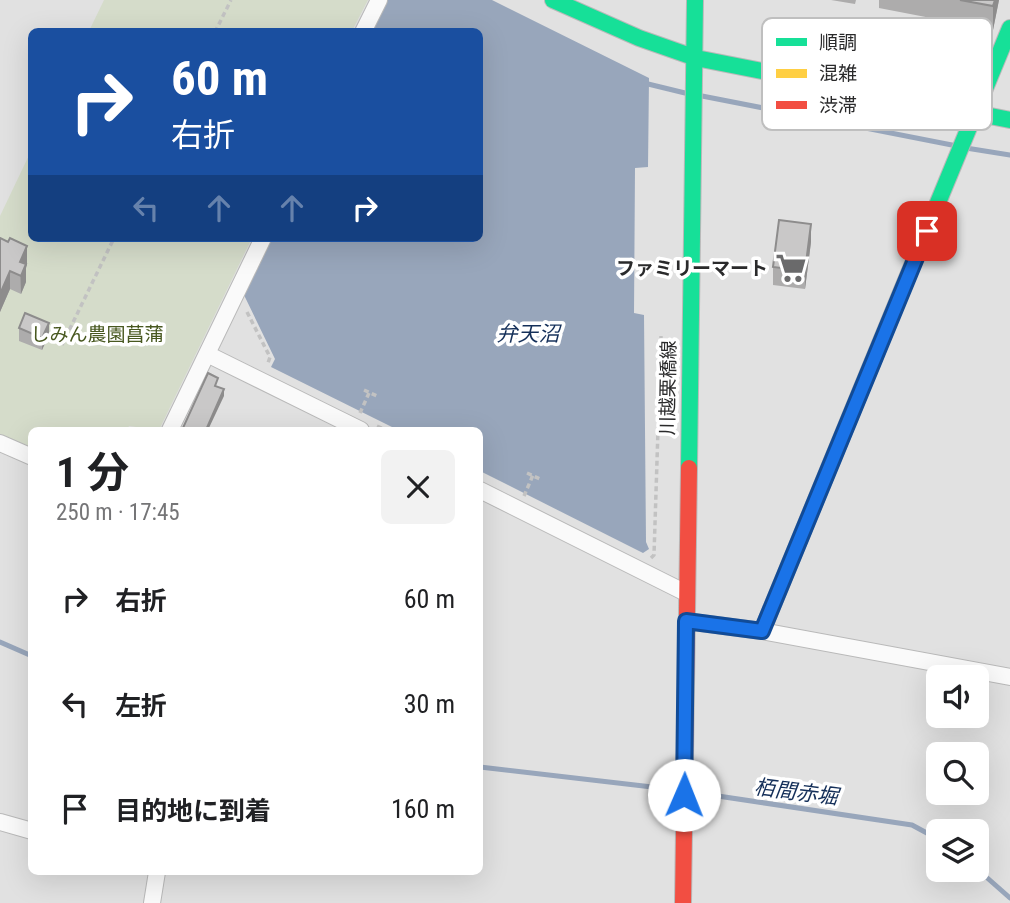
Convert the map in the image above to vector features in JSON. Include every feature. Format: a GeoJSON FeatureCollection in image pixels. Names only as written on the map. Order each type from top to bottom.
{"type":"FeatureCollection","features":[{"type":"Feature","properties":{"kind":"street"},"geometry":{"type":"LineString","coordinates":[[365,28],[379,0]]}},
{"type":"Feature","properties":{"kind":"street"},"geometry":{"type":"LineString","coordinates":[[553,0],[639,38],[696,58],[762,73]]}},
{"type":"Feature","properties":{"kind":"street","name":"川越栗橋線"},"geometry":{"type":"LineString","coordinates":[[683,903],[685,593],[695,0]]}},
{"type":"Feature","properties":{"kind":"street"},"geometry":{"type":"LineString","coordinates":[[992,71],[1010,28]]}},
{"type":"Feature","properties":{"kind":"street"},"geometry":{"type":"LineString","coordinates":[[992,120],[1010,120]]}},
{"type":"Feature","properties":{"kind":"street"},"geometry":{"type":"LineString","coordinates":[[762,631],[968,130]]}},
{"type":"Feature","properties":{"kind":"street"},"geometry":{"type":"LineString","coordinates":[[171,427],[261,242]]}},
{"type":"Feature","properties":{"kind":"street"},"geometry":{"type":"LineString","coordinates":[[207,354],[360,424]]}},
{"type":"Feature","properties":{"kind":"street"},"geometry":{"type":"LineString","coordinates":[[0,443],[28,455]]}},
{"type":"Feature","properties":{"kind":"street"},"geometry":{"type":"LineString","coordinates":[[483,492],[685,593]]}},
{"type":"Feature","properties":{"kind":"street"},"geometry":{"type":"LineString","coordinates":[[686,621],[762,631],[1010,677]]}},
{"type":"Feature","properties":{"kind":"street"},"geometry":{"type":"LineString","coordinates":[[0,822],[28,830]]}},
{"type":"Feature","properties":{"kind":"street"},"geometry":{"type":"LineString","coordinates":[[152,903],[157,875]]}},
{"type":"Feature","properties":{"kind":"path"},"geometry":{"type":"LineString","coordinates":[[217,28],[231,0]]}},
{"type":"Feature","properties":{"kind":"path"},"geometry":{"type":"LineString","coordinates":[[62,345],[112,242]]}},
{"type":"Feature","properties":{"kind":"path"},"geometry":{"type":"LineString","coordinates":[[244,307],[270,357],[268,363]]}},
{"type":"Feature","properties":{"kind":"path"},"geometry":{"type":"LineString","coordinates":[[646,563],[654,555],[661,337]]}},
{"type":"Feature","properties":{"kind":"path"},"geometry":{"type":"LineString","coordinates":[[363,390],[377,396]]}},
{"type":"Feature","properties":{"kind":"path"},"geometry":{"type":"LineString","coordinates":[[360,424],[369,393]]}},
{"type":"Feature","properties":{"kind":"path"},"geometry":{"type":"LineString","coordinates":[[527,473],[540,479]]}},
{"type":"Feature","properties":{"kind":"path"},"geometry":{"type":"LineString","coordinates":[[522,500],[533,475]]}},
{"type":"Feature","properties":{"kind":"green space"},"geometry":{"type":"Polygon","coordinates":[[[104,0],[368,0],[354,28],[90,28],[104,0]]]}},
{"type":"Feature","properties":{"kind":"green space","name":"しみん農園菖蒲"},"geometry":{"type":"Polygon","coordinates":[[[28,157],[28,242],[250,242],[160,427],[28,427],[28,448],[0,434],[0,216],[28,157]]]}},
{"type":"Feature","properties":{"kind":"water","name":"弁天沼"},"geometry":{"type":"Polygon","coordinates":[[[386,0],[492,0],[649,78],[648,167],[635,168],[634,313],[644,315],[646,542],[649,549],[643,553],[483,473],[483,427],[392,427],[271,367],[275,359],[244,295],[269,242],[483,242],[483,28],[372,28],[386,0]]]}},
{"type":"Feature","properties":{"kind":"building"},"geometry":{"type":"Polygon","coordinates":[[[960,0],[995,0],[993,6],[960,0]]]}},
{"type":"Feature","properties":{"kind":"building"},"geometry":{"type":"Polygon","coordinates":[[[779,220],[811,224],[805,271],[773,267],[779,220]]]}},
{"type":"Feature","properties":{"kind":"building"},"geometry":{"type":"Polygon","coordinates":[[[0,238],[8,242],[10,238],[27,246],[20,262],[26,264],[21,276],[10,271],[0,294],[0,238]]]}},
{"type":"Feature","properties":{"kind":"building"},"geometry":{"type":"Polygon","coordinates":[[[25,313],[49,323],[42,338],[19,328],[25,313]]]}},
{"type":"Feature","properties":{"kind":"building"},"geometry":{"type":"Polygon","coordinates":[[[208,373],[218,378],[215,386],[224,389],[207,427],[183,427],[208,373]]]}},
{"type":"Feature","properties":{"kind":"waterway"},"geometry":{"type":"LineString","coordinates":[[644,83],[685,93]]}},
{"type":"Feature","properties":{"kind":"waterway"},"geometry":{"type":"LineString","coordinates":[[702,96],[762,108]]}},
{"type":"Feature","properties":{"kind":"waterway"},"geometry":{"type":"LineString","coordinates":[[875,130],[957,146]]}},
{"type":"Feature","properties":{"kind":"waterway"},"geometry":{"type":"LineString","coordinates":[[966,148],[1010,155]]}},
{"type":"Feature","properties":{"kind":"waterway","name":"栢間赤堀"},"geometry":{"type":"LineString","coordinates":[[0,642],[28,654]]}},
{"type":"Feature","properties":{"kind":"waterway","name":"栢間赤堀"},"geometry":{"type":"LineString","coordinates":[[483,767],[678,790]]}},
{"type":"Feature","properties":{"kind":"waterway","name":"栢間赤堀"},"geometry":{"type":"LineString","coordinates":[[691,792],[912,825],[926,833]]}},
{"type":"Feature","properties":{"kind":"waterway","name":"栢間赤堀"},"geometry":{"type":"LineString","coordinates":[[989,879],[1010,898]]}},
{"type":"Feature","properties":{"kind":"traffic: fast"},"geometry":{"type":"LineString","coordinates":[[553,0],[639,38],[696,58],[762,71]]}},
{"type":"Feature","properties":{"kind":"traffic: fast"},"geometry":{"type":"LineString","coordinates":[[689,468],[695,0]]}},
{"type":"Feature","properties":{"kind":"traffic: fast"},"geometry":{"type":"LineString","coordinates":[[992,72],[1010,28]]}},
{"type":"Feature","properties":{"kind":"traffic: fast"},"geometry":{"type":"LineString","coordinates":[[992,116],[1010,120]]}},
{"type":"Feature","properties":{"kind":"traffic: fast"},"geometry":{"type":"LineString","coordinates":[[930,222],[968,130]]}},
{"type":"Feature","properties":{"kind":"traffic: slow"},"geometry":{"type":"LineString","coordinates":[[762,631],[930,222]]}},
{"type":"Feature","properties":{"kind":"traffic: jam"},"geometry":{"type":"LineString","coordinates":[[683,903],[689,468]]}},
{"type":"Feature","properties":{"kind":"place","name":"ファミリーマート"},"geometry":{"type":"Point","coordinates":[791,268]}},
{"type":"Feature","properties":{"kind":"route"},"geometry":{"type":"LineString","coordinates":[[684,795],[686,621],[762,631],[927,231]]}}]}
